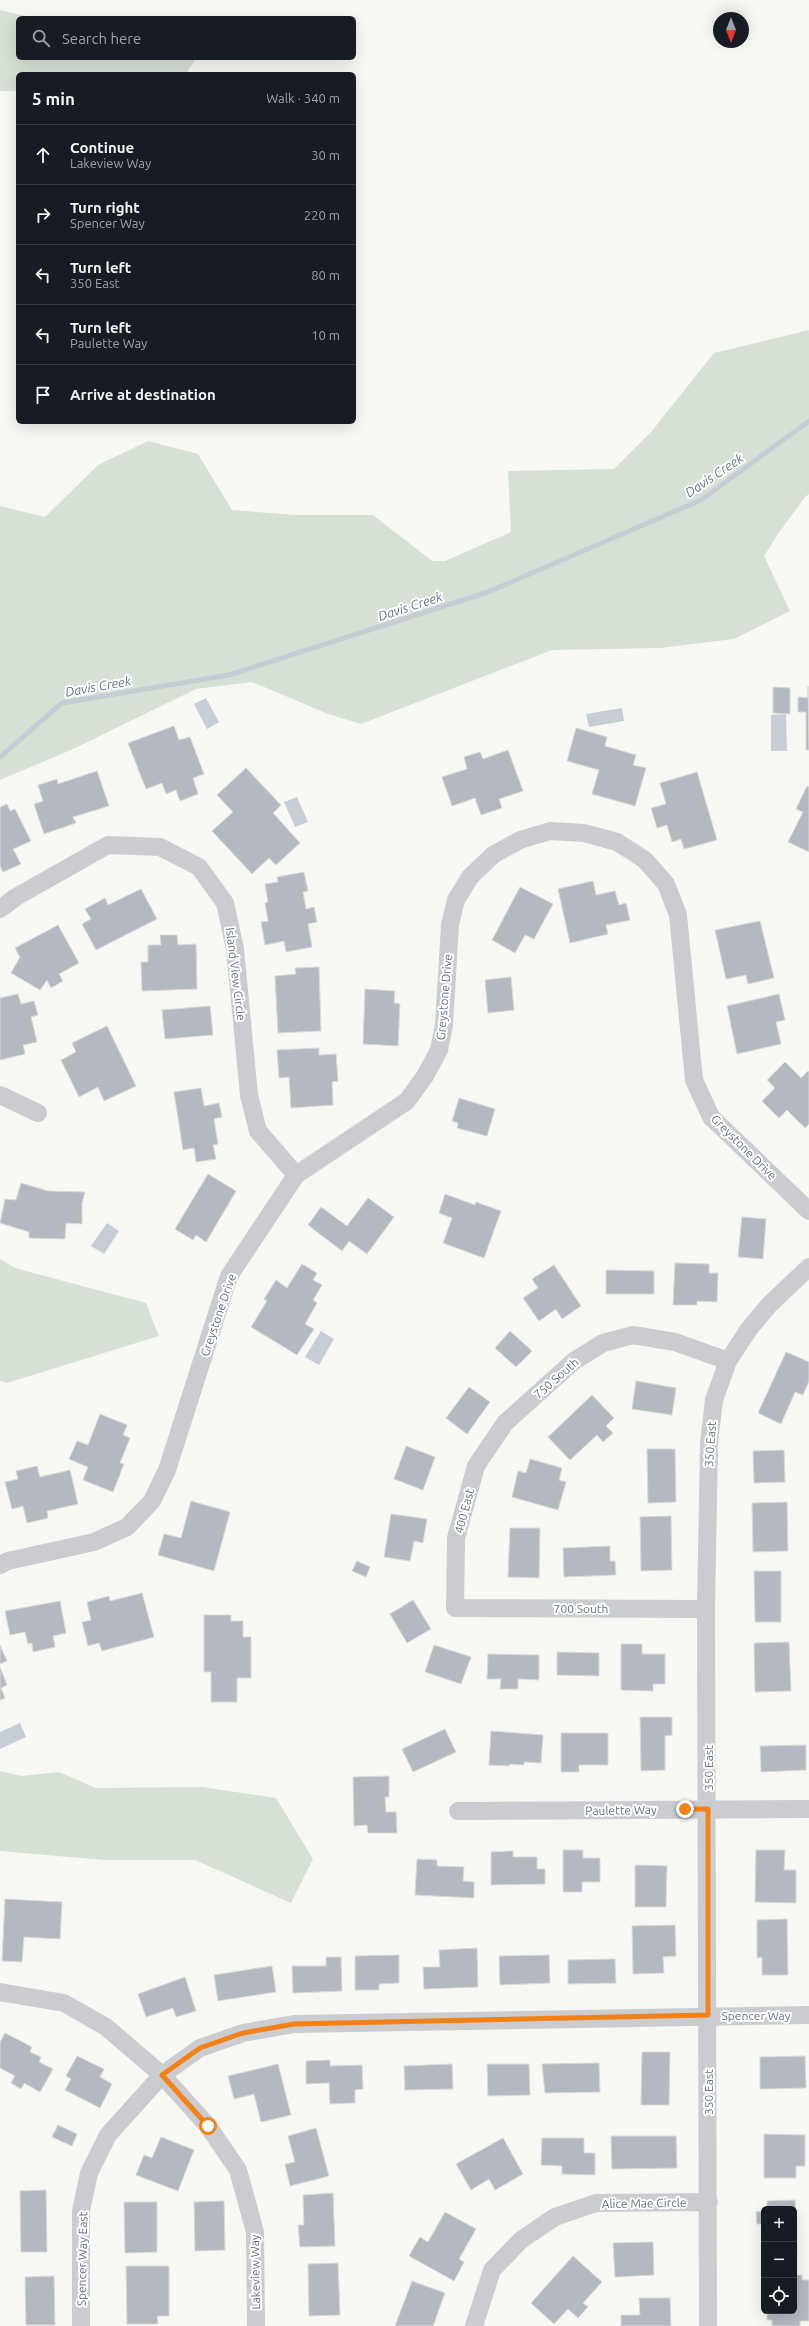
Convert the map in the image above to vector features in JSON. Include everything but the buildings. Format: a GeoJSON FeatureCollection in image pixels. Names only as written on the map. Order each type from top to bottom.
{"type":"FeatureCollection","features":[{"type":"Feature","properties":{"kind":"street","name":"Greystone Drive"},"geometry":{"type":"LineString","coordinates":[[0,1565],[8,1561],[94,1542],[127,1527],[152,1501],[167,1470],[229,1276],[296,1175],[407,1101],[425,1076],[439,1050],[444,1024],[450,925],[456,900],[470,877],[493,855],[520,840],[550,831],[577,832],[617,842],[645,860],[666,884],[678,915],[694,1080],[711,1116],[809,1211]]}},
{"type":"Feature","properties":{"kind":"street","name":"Island View Circle"},"geometry":{"type":"LineString","coordinates":[[0,909],[16,897],[108,845],[160,847],[199,867],[225,903],[235,949],[249,1095],[258,1131],[296,1175]]}},
{"type":"Feature","properties":{"kind":"street"},"geometry":{"type":"LineString","coordinates":[[0,1095],[38,1113]]}},
{"type":"Feature","properties":{"kind":"street","name":"350 East"},"geometry":{"type":"LineString","coordinates":[[708,2326],[708,1809],[706,1609],[709,1443],[714,1400],[728,1361],[749,1329],[769,1305],[809,1267]]}},
{"type":"Feature","properties":{"kind":"street","name":"750 South"},"geometry":{"type":"LineString","coordinates":[[505,1423],[574,1361],[603,1343],[633,1335],[675,1342],[728,1361]]}},
{"type":"Feature","properties":{"kind":"street","name":"400 East"},"geometry":{"type":"LineString","coordinates":[[455,1608],[456,1538],[476,1466],[505,1423]]}},
{"type":"Feature","properties":{"kind":"street","name":"700 South"},"geometry":{"type":"LineString","coordinates":[[455,1608],[706,1609]]}},
{"type":"Feature","properties":{"kind":"street","name":"Paulette Way"},"geometry":{"type":"LineString","coordinates":[[458,1811],[809,1809]]}},
{"type":"Feature","properties":{"kind":"street","name":"Lakeview Way"},"geometry":{"type":"LineString","coordinates":[[0,1992],[64,2003],[106,2026],[162,2075],[208,2126],[238,2170],[255,2232],[256,2326]]}},
{"type":"Feature","properties":{"kind":"street","name":"Spencer Way"},"geometry":{"type":"LineString","coordinates":[[162,2075],[200,2048],[243,2033],[294,2024],[708,2015],[809,2015]]}},
{"type":"Feature","properties":{"kind":"street","name":"Spencer Way East"},"geometry":{"type":"LineString","coordinates":[[81,2326],[81,2211],[89,2173],[108,2135],[162,2075]]}},
{"type":"Feature","properties":{"kind":"street","name":"Alice Mae Circle"},"geometry":{"type":"LineString","coordinates":[[474,2326],[492,2270],[521,2240],[555,2217],[596,2203],[709,2202]]}},
{"type":"Feature","properties":{"kind":"shaded area"},"geometry":{"type":"Polygon","coordinates":[[[0,10],[25,16],[16,16],[16,60],[195,60],[187,72],[16,72],[16,91],[0,91],[0,10]]]}},
{"type":"Feature","properties":{"kind":"shaded area"},"geometry":{"type":"Polygon","coordinates":[[[809,330],[809,494],[805,497],[778,534],[764,556],[790,611],[734,639],[660,648],[552,650],[361,724],[328,714],[252,682],[196,689],[71,750],[0,780],[0,506],[45,517],[98,465],[148,441],[198,454],[232,510],[297,515],[373,515],[432,561],[445,561],[511,532],[508,471],[614,469],[651,432],[714,353],[809,330]]]}},
{"type":"Feature","properties":{"kind":"shaded area"},"geometry":{"type":"Polygon","coordinates":[[[206,698],[219,722],[207,729],[194,704],[206,698]]]}},
{"type":"Feature","properties":{"kind":"shaded area"},"geometry":{"type":"Polygon","coordinates":[[[622,708],[624,721],[589,727],[586,714],[622,708]]]}},
{"type":"Feature","properties":{"kind":"shaded area"},"geometry":{"type":"Polygon","coordinates":[[[786,714],[787,751],[771,751],[771,715],[786,714]]]}},
{"type":"Feature","properties":{"kind":"shaded area"},"geometry":{"type":"Polygon","coordinates":[[[297,797],[308,822],[295,827],[284,802],[297,797]]]}},
{"type":"Feature","properties":{"kind":"shaded area"},"geometry":{"type":"Polygon","coordinates":[[[107,1223],[119,1231],[104,1254],[91,1246],[107,1223]]]}},
{"type":"Feature","properties":{"kind":"shaded area"},"geometry":{"type":"Polygon","coordinates":[[[0,1259],[15,1268],[146,1303],[159,1336],[7,1383],[0,1381],[0,1259]]]}},
{"type":"Feature","properties":{"kind":"shaded area"},"geometry":{"type":"Polygon","coordinates":[[[321,1331],[334,1339],[319,1365],[305,1357],[321,1331]]]}},
{"type":"Feature","properties":{"kind":"shaded area"},"geometry":{"type":"Polygon","coordinates":[[[20,1723],[26,1737],[0,1749],[0,1732],[20,1723]]]}},
{"type":"Feature","properties":{"kind":"shaded area"},"geometry":{"type":"Polygon","coordinates":[[[0,1771],[22,1776],[59,1772],[96,1788],[202,1787],[276,1798],[313,1859],[291,1903],[195,1860],[104,1860],[0,1851],[0,1771]]]}},
{"type":"Feature","properties":{"kind":"waterway","name":"Davis Creek"},"geometry":{"type":"LineString","coordinates":[[0,757],[62,703],[229,675],[488,592],[701,500],[809,421]]}},
{"type":"Feature","properties":{"kind":"route"},"geometry":{"type":"LineString","coordinates":[[208,2126],[162,2075],[200,2048],[243,2033],[294,2024],[708,2015],[708,1809],[685,1809]]}}]}
